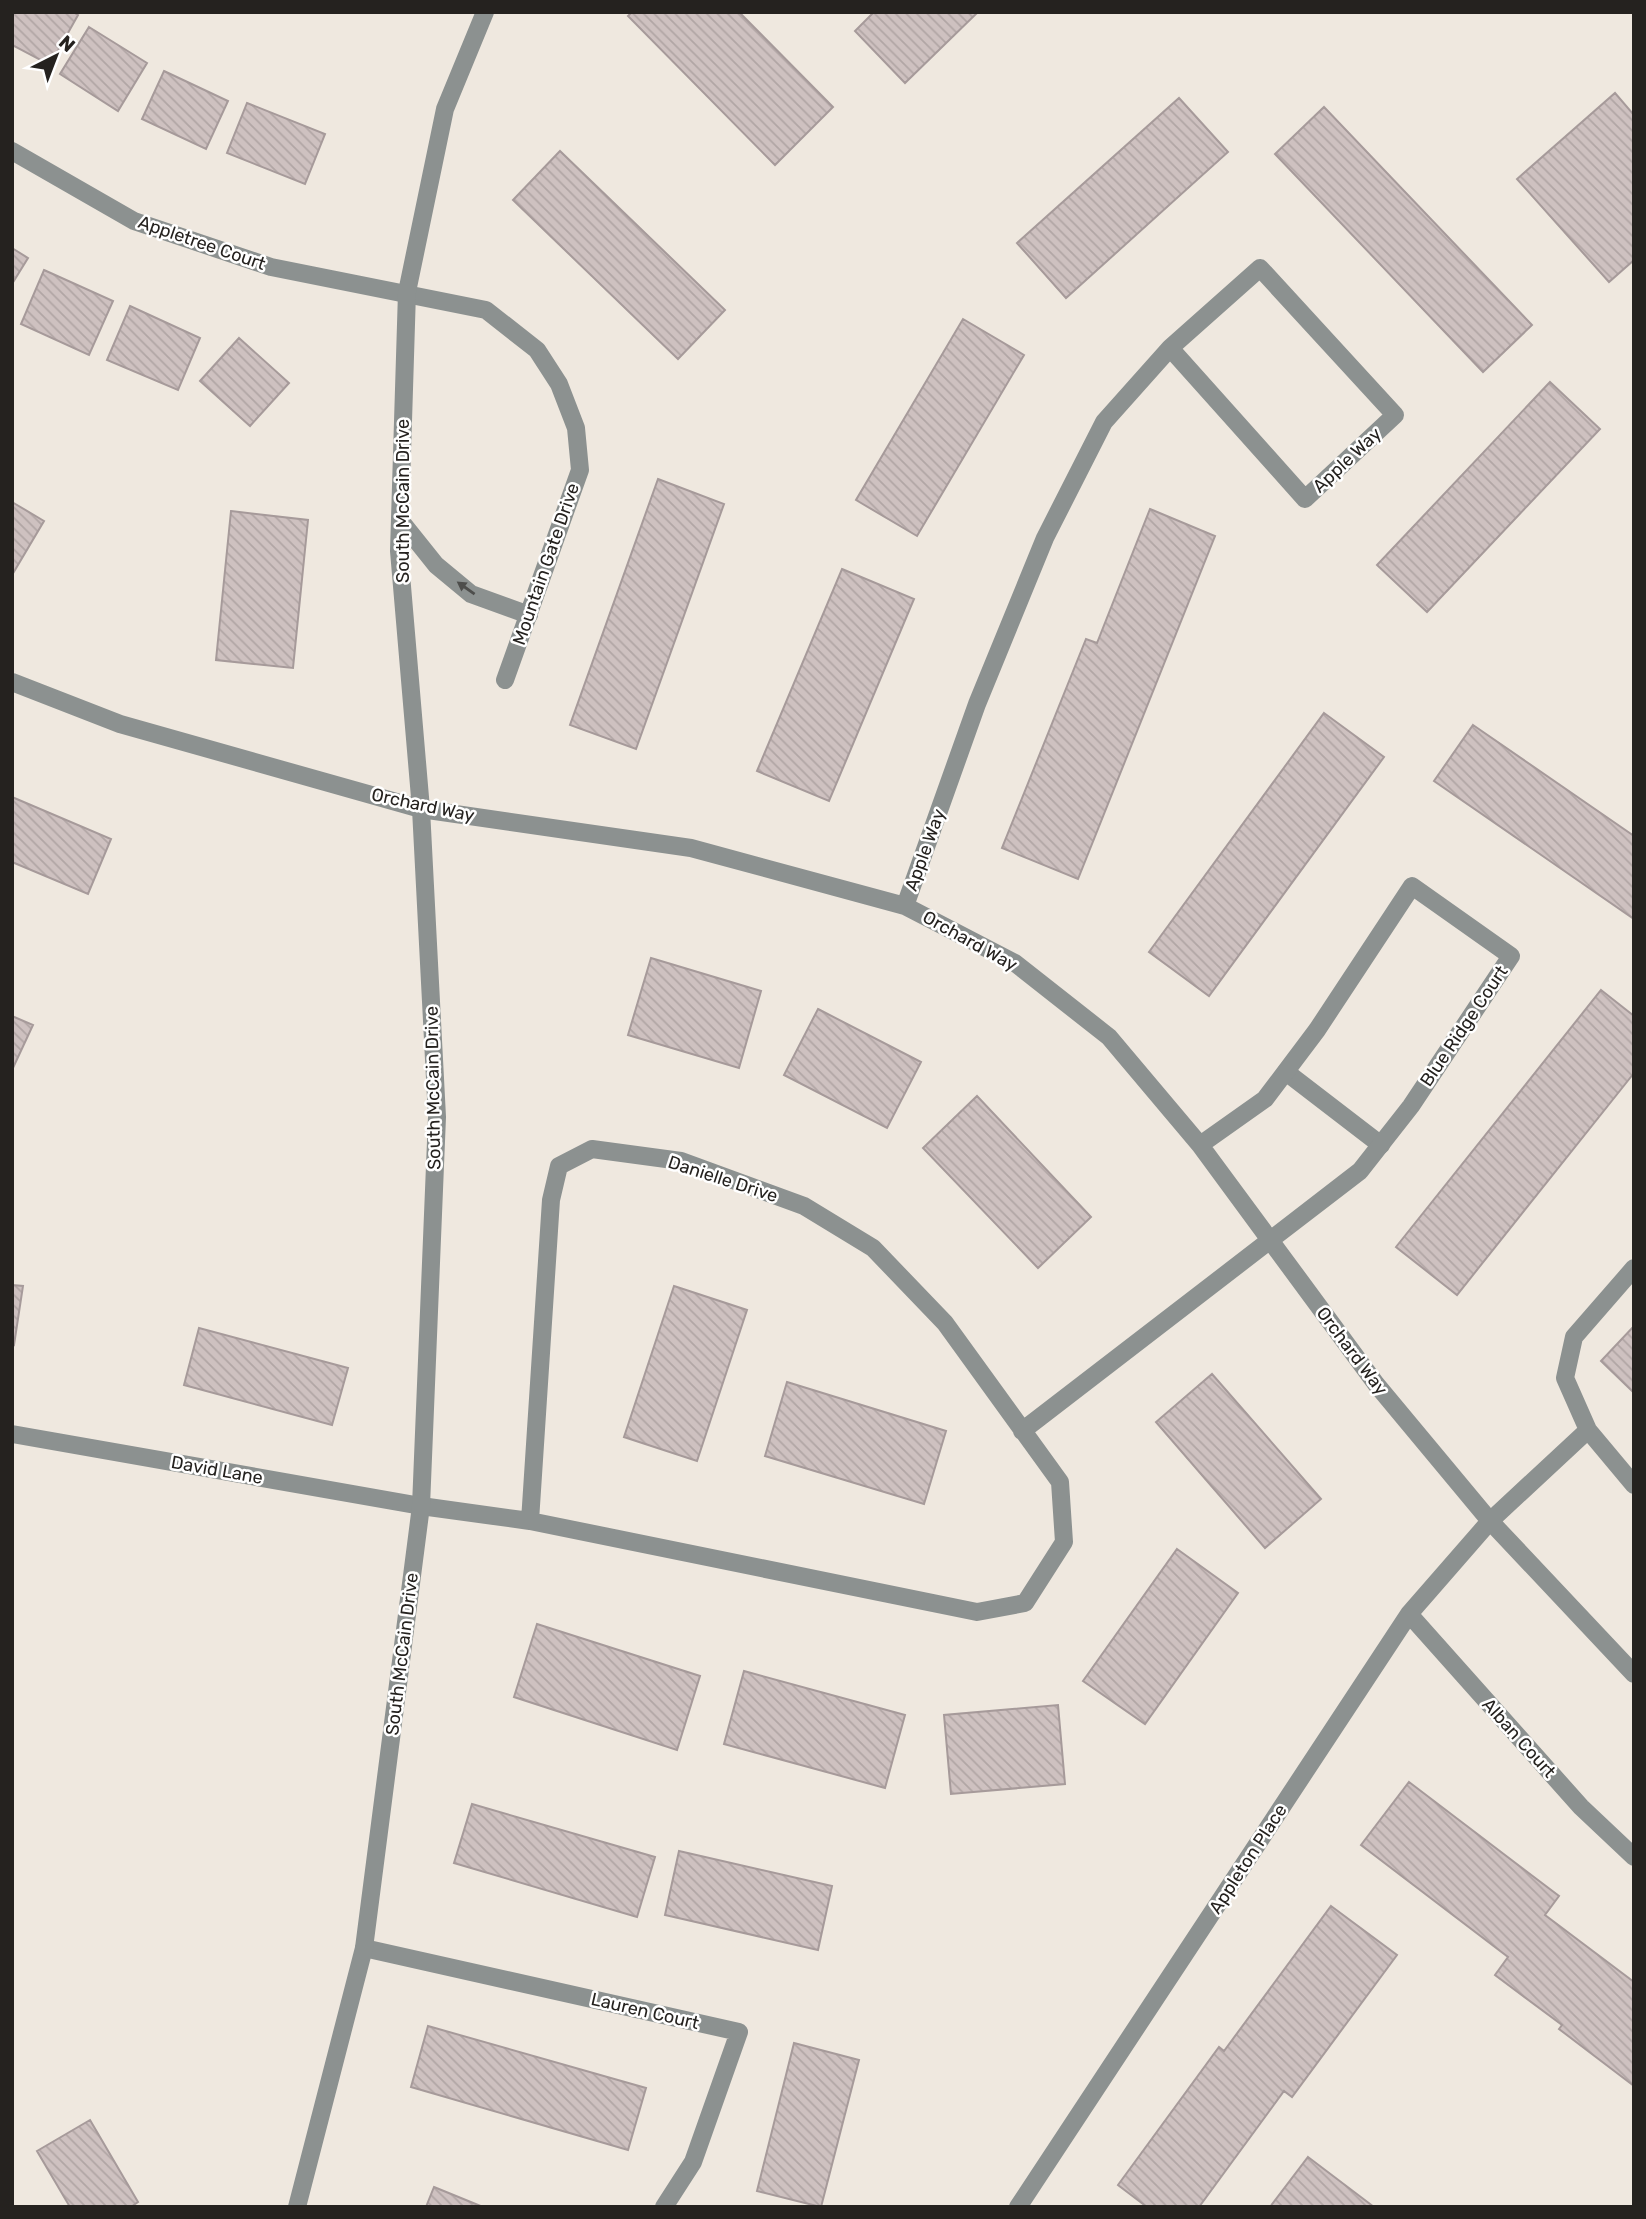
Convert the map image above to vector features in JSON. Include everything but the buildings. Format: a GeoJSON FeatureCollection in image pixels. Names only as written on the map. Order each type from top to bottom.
{"type":"FeatureCollection","features":[{"type":"Feature","properties":{"kind":"street","name":"South McCain Drive"},"geometry":{"type":"LineString","coordinates":[[297,2207],[365,1948],[421,1506],[437,1117],[421,809],[398,551],[407,292],[445,109],[485,12]]}},
{"type":"Feature","properties":{"kind":"street","name":"Appletree Court"},"geometry":{"type":"LineString","coordinates":[[12,152],[134,222],[271,267],[407,292]]}},
{"type":"Feature","properties":{"kind":"street","name":"Apple Way"},"geometry":{"type":"LineString","coordinates":[[905,906],[978,704],[1045,537],[1104,422],[1170,348],[1260,268],[1395,415],[1305,499],[1170,348]]}},
{"type":"Feature","properties":{"kind":"street","name":"Mountain Gate Drive"},"geometry":{"type":"LineString","coordinates":[[407,292],[486,310],[537,350],[559,384],[576,428],[580,470],[505,680]]}},
{"type":"Feature","properties":{"kind":"street"},"geometry":{"type":"LineString","coordinates":[[400,520],[436,565],[471,594],[528,615]]}},
{"type":"Feature","properties":{"kind":"street","name":"Orchard Way"},"geometry":{"type":"LineString","coordinates":[[12,681],[120,724],[421,809],[691,848],[905,906],[1015,963],[1109,1037],[1200,1145],[1376,1384],[1490,1521],[1634,1674]]}},
{"type":"Feature","properties":{"kind":"street","name":"Blue Ridge Court"},"geometry":{"type":"LineString","coordinates":[[1200,1145],[1265,1099],[1412,886],[1511,956],[1411,1106],[1360,1171],[1272,1241]]}},
{"type":"Feature","properties":{"kind":"street"},"geometry":{"type":"LineString","coordinates":[[1286,1072],[1381,1145]]}},
{"type":"Feature","properties":{"kind":"street","name":"Danielle Drive"},"geometry":{"type":"LineString","coordinates":[[421,1506],[530,1521],[976,1612],[1024,1603],[1064,1542],[1060,1482],[945,1323],[873,1248],[804,1206],[681,1161],[592,1149],[559,1166],[551,1200],[530,1521]]}},
{"type":"Feature","properties":{"kind":"street"},"geometry":{"type":"LineString","coordinates":[[1022,1431],[1272,1241]]}},
{"type":"Feature","properties":{"kind":"street"},"geometry":{"type":"LineString","coordinates":[[1634,1268],[1574,1337],[1565,1378],[1588,1430],[1634,1485]]}},
{"type":"Feature","properties":{"kind":"street","name":"Appleton Place"},"geometry":{"type":"LineString","coordinates":[[1022,2205],[1409,1614],[1490,1521],[1588,1430]]}},
{"type":"Feature","properties":{"kind":"street","name":"David Lane"},"geometry":{"type":"LineString","coordinates":[[12,1434],[421,1506]]}},
{"type":"Feature","properties":{"kind":"street","name":"Alban Court"},"geometry":{"type":"LineString","coordinates":[[1409,1614],[1581,1807],[1634,1857]]}},
{"type":"Feature","properties":{"kind":"street","name":"Lauren Court"},"geometry":{"type":"LineString","coordinates":[[365,1948],[739,2032],[692,2162],[664,2207]]}}]}
